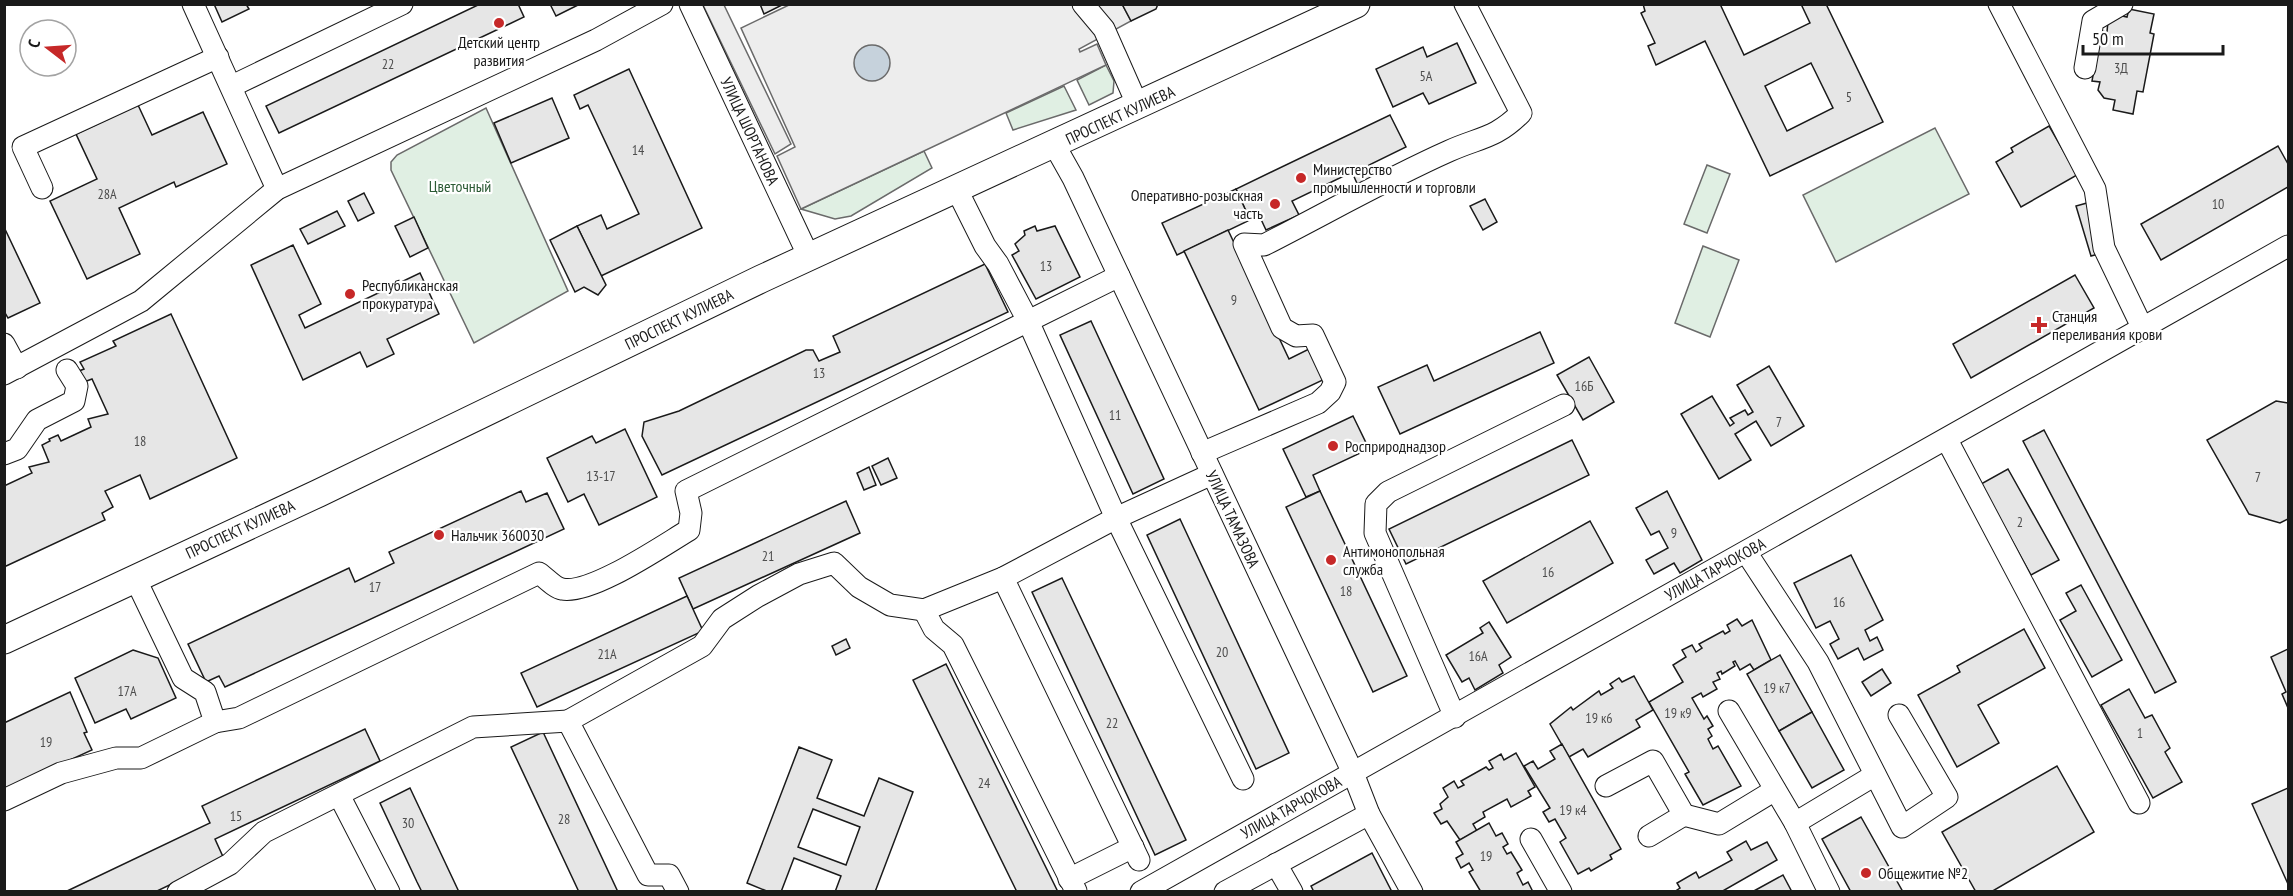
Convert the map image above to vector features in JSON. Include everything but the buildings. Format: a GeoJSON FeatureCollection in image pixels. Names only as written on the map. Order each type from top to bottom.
{"type":"FeatureCollection","features":[{"type":"Feature","properties":{"kind":"main road","name":"ПРОСПЕКТ КУЛИЕВА"},"geometry":{"type":"LineString","coordinates":[[4,640],[809,257],[1055,146],[1356,4]]}},
{"type":"Feature","properties":{"kind":"street"},"geometry":{"type":"LineString","coordinates":[[194,4],[278,189]]}},
{"type":"Feature","properties":{"kind":"street"},"geometry":{"type":"LineString","coordinates":[[232,86],[402,4]]}},
{"type":"Feature","properties":{"kind":"street"},"geometry":{"type":"LineString","coordinates":[[4,344],[11,371],[141,301],[278,189],[596,40],[662,4]]}},
{"type":"Feature","properties":{"kind":"street","name":"УЛИЦА ШОРТАНОВА"},"geometry":{"type":"LineString","coordinates":[[690,4],[809,257]]}},
{"type":"Feature","properties":{"kind":"street"},"geometry":{"type":"LineString","coordinates":[[1083,4],[1104,29],[1138,106]]}},
{"type":"Feature","properties":{"kind":"street"},"geometry":{"type":"LineString","coordinates":[[1203,453],[1318,403],[1330,392],[1335,382],[1313,335],[1296,336],[1282,328],[1244,244],[1264,245],[1451,150],[1487,139],[1505,129],[1521,113],[1466,4]]}},
{"type":"Feature","properties":{"kind":"street"},"geometry":{"type":"LineString","coordinates":[[1999,4],[2095,189],[2104,248],[2142,327]]}},
{"type":"Feature","properties":{"kind":"street"},"geometry":{"type":"LineString","coordinates":[[2085,68],[2093,21],[2122,4]]}},
{"type":"Feature","properties":{"kind":"street"},"geometry":{"type":"LineString","coordinates":[[42,188],[23,147],[218,57]]}},
{"type":"Feature","properties":{"kind":"street","name":"УЛИЦА ТАМАЗОВА"},"geometry":{"type":"LineString","coordinates":[[1055,146],[1203,453],[1353,773],[1369,814],[1412,891]]}},
{"type":"Feature","properties":{"kind":"street"},"geometry":{"type":"LineString","coordinates":[[957,190],[981,239],[998,264],[1028,321],[1116,518],[1243,779]]}},
{"type":"Feature","properties":{"kind":"street","name":"УЛИЦА ТАРЧОКОВА"},"geometry":{"type":"LineString","coordinates":[[1141,891],[1455,717],[2289,246]]}},
{"type":"Feature","properties":{"kind":"street"},"geometry":{"type":"LineString","coordinates":[[4,800],[61,773],[116,758],[141,758],[215,722],[239,718],[539,573],[560,589],[579,590],[605,579],[689,530],[691,513],[686,491],[1119,276]]}},
{"type":"Feature","properties":{"kind":"street"},"geometry":{"type":"LineString","coordinates":[[4,454],[17,449],[37,420],[74,401],[77,386],[68,370]]}},
{"type":"Feature","properties":{"kind":"street"},"geometry":{"type":"LineString","coordinates":[[1455,717],[1375,533],[1376,504],[1388,492],[1564,405]]}},
{"type":"Feature","properties":{"kind":"street"},"geometry":{"type":"LineString","coordinates":[[1947,440],[2139,803]]}},
{"type":"Feature","properties":{"kind":"street"},"geometry":{"type":"LineString","coordinates":[[177,891],[230,864],[264,831],[473,727],[568,721],[702,646],[722,619],[799,574],[834,563],[859,587],[890,605],[924,609],[1003,578],[1116,518],[1212,474]]}},
{"type":"Feature","properties":{"kind":"street"},"geometry":{"type":"LineString","coordinates":[[1746,552],[1818,662],[1902,827],[1947,797],[1899,715]]}},
{"type":"Feature","properties":{"kind":"street"},"geometry":{"type":"LineString","coordinates":[[135,578],[183,678],[205,692],[215,722]]}},
{"type":"Feature","properties":{"kind":"street"},"geometry":{"type":"LineString","coordinates":[[924,609],[934,629],[953,645],[1072,885],[1136,854],[1003,578]]}},
{"type":"Feature","properties":{"kind":"street"},"geometry":{"type":"LineString","coordinates":[[1729,711],[1795,823],[1829,891]]}},
{"type":"Feature","properties":{"kind":"street"},"geometry":{"type":"LineString","coordinates":[[568,721],[648,875],[669,875],[678,891]]}},
{"type":"Feature","properties":{"kind":"street"},"geometry":{"type":"LineString","coordinates":[[1606,786],[1653,761],[1684,815]]}},
{"type":"Feature","properties":{"kind":"street"},"geometry":{"type":"LineString","coordinates":[[1795,823],[1875,775]]}},
{"type":"Feature","properties":{"kind":"street"},"geometry":{"type":"LineString","coordinates":[[1649,836],[1684,815],[1719,824],[1775,790]]}},
{"type":"Feature","properties":{"kind":"street"},"geometry":{"type":"LineString","coordinates":[[339,795],[389,891]]}},
{"type":"Feature","properties":{"kind":"street"},"geometry":{"type":"LineString","coordinates":[[1225,891],[1369,814]]}},
{"type":"Feature","properties":{"kind":"street"},"geometry":{"type":"LineString","coordinates":[[1531,838],[1561,891]]}},
{"type":"Feature","properties":{"kind":"street"},"geometry":{"type":"LineString","coordinates":[[1276,864],[1292,891]]}},
{"type":"Feature","properties":{"kind":"green space"},"geometry":{"type":"Polygon","coordinates":[[[1106,65],[1114,81],[1113,93],[1089,105],[1077,80],[1106,65]]]}},
{"type":"Feature","properties":{"kind":"green space"},"geometry":{"type":"Polygon","coordinates":[[[1064,86],[1076,110],[1013,130],[1006,113],[1064,86]]]}},
{"type":"Feature","properties":{"kind":"green space","name":"Цветочный"},"geometry":{"type":"Polygon","coordinates":[[[486,108],[568,291],[474,343],[391,170],[391,162],[397,155],[486,108]]]}},
{"type":"Feature","properties":{"kind":"green space"},"geometry":{"type":"Polygon","coordinates":[[[1935,128],[1969,194],[1836,262],[1803,195],[1935,128]]]}},
{"type":"Feature","properties":{"kind":"green space"},"geometry":{"type":"Polygon","coordinates":[[[924,151],[932,168],[851,216],[835,219],[801,209],[924,151]]]}},
{"type":"Feature","properties":{"kind":"green space"},"geometry":{"type":"Polygon","coordinates":[[[1707,165],[1730,174],[1707,233],[1684,224],[1707,165]]]}},
{"type":"Feature","properties":{"kind":"green space"},"geometry":{"type":"Polygon","coordinates":[[[1703,246],[1739,260],[1710,337],[1675,323],[1703,246]]]}},
{"type":"Feature","properties":{"kind":"shaded area"},"geometry":{"type":"Polygon","coordinates":[[[791,4],[1122,4],[1131,21],[1079,49],[1080,52],[1097,44],[1106,65],[801,209],[777,156],[795,147],[741,28],[791,4]]]}},
{"type":"Feature","properties":{"kind":"shaded area"},"geometry":{"type":"Polygon","coordinates":[[[703,5],[724,5],[791,144],[775,154],[703,5]]]}},
{"type":"Feature","properties":{"kind":"shaded area"},"geometry":{"type":"Polygon","coordinates":[[[872,45],[884,51],[890,63],[884,75],[872,81],[860,75],[854,63],[860,51],[872,45]]]}},
{"type":"Feature","properties":{"kind":"place","name":"Детский центр развития"},"geometry":{"type":"Point","coordinates":[499,23]}},
{"type":"Feature","properties":{"kind":"place","name":"Министерство промышленности и торговли"},"geometry":{"type":"Point","coordinates":[1301,178]}},
{"type":"Feature","properties":{"kind":"place","name":"Оперативно-розыскная часть"},"geometry":{"type":"Point","coordinates":[1275,204]}},
{"type":"Feature","properties":{"kind":"place","name":"Республиканская прокуратура"},"geometry":{"type":"Point","coordinates":[350,294]}},
{"type":"Feature","properties":{"kind":"place","name":"Станция переливания крови"},"geometry":{"type":"Point","coordinates":[2039,325]}},
{"type":"Feature","properties":{"kind":"place","name":"Росприроднадзор"},"geometry":{"type":"Point","coordinates":[1333,446]}},
{"type":"Feature","properties":{"kind":"place","name":"Нальчик 360030"},"geometry":{"type":"Point","coordinates":[439,535]}},
{"type":"Feature","properties":{"kind":"place","name":"Антимонопольная служба"},"geometry":{"type":"Point","coordinates":[1331,560]}},
{"type":"Feature","properties":{"kind":"place","name":"Общежитие №2"},"geometry":{"type":"Point","coordinates":[1866,873]}}]}
